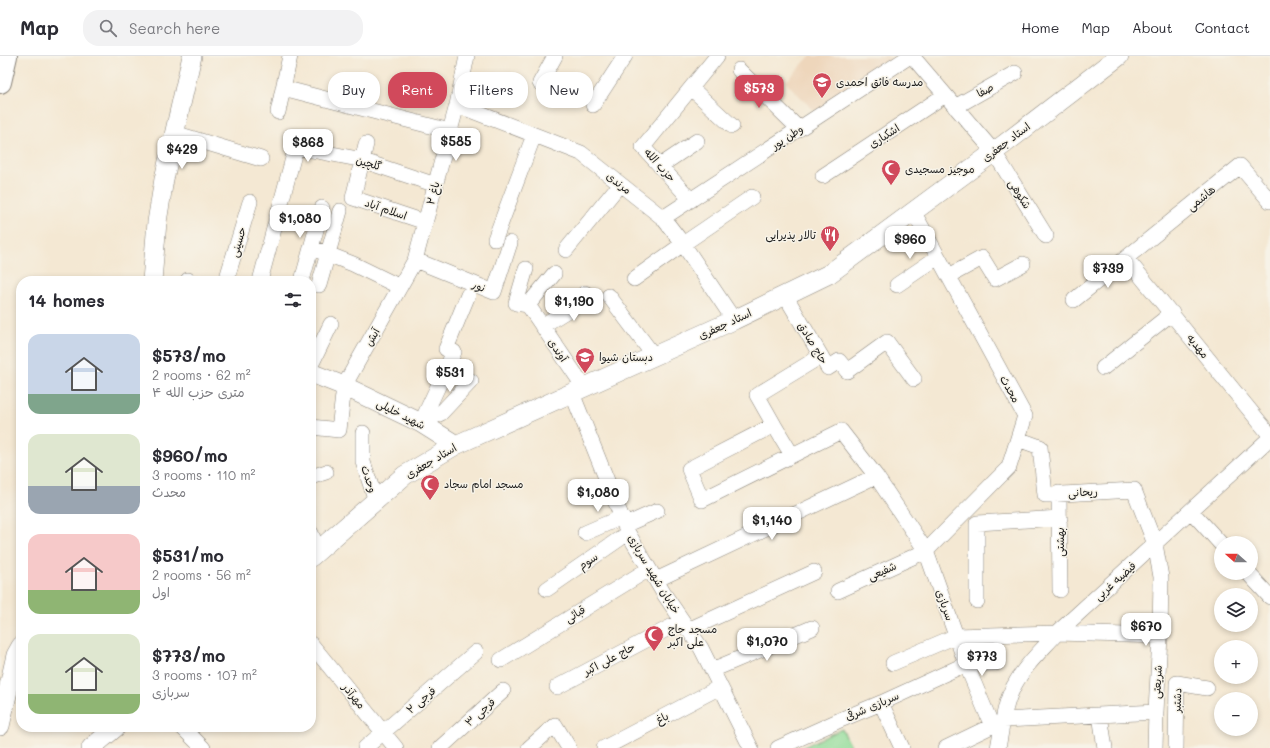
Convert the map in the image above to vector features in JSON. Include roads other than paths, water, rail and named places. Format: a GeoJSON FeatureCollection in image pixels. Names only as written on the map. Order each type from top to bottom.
{"type":"FeatureCollection","features":[{"type":"Feature","properties":{"kind":"highway"},"geometry":{"type":"LineString","coordinates":[[0,82],[6,56]]}},
{"type":"Feature","properties":{"kind":"main road"},"geometry":{"type":"LineString","coordinates":[[152,276],[157,222],[164,179],[192,56]]}},
{"type":"Feature","properties":{"kind":"main road","name":"استاد جعفری"},"geometry":{"type":"LineString","coordinates":[[316,552],[405,475],[456,445],[734,320],[829,274],[994,152],[1119,56]]}},
{"type":"Feature","properties":{"kind":"main road","name":"شهید خلیلی"},"geometry":{"type":"LineString","coordinates":[[316,375],[344,386],[421,423],[456,445]]}},
{"type":"Feature","properties":{"kind":"main road"},"geometry":{"type":"LineString","coordinates":[[0,726],[16,655]]}},
{"type":"Feature","properties":{"kind":"main road"},"geometry":{"type":"LineString","coordinates":[[91,748],[110,732]]}},
{"type":"Feature","properties":{"kind":"street"},"geometry":{"type":"LineString","coordinates":[[278,112],[290,56]]}},
{"type":"Feature","properties":{"kind":"street","name":"باغ ۲"},"geometry":{"type":"LineString","coordinates":[[464,72],[467,56]]}},
{"type":"Feature","properties":{"kind":"street"},"geometry":{"type":"LineString","coordinates":[[546,72],[555,56]]}},
{"type":"Feature","properties":{"kind":"street"},"geometry":{"type":"LineString","coordinates":[[593,104],[626,56]]}},
{"type":"Feature","properties":{"kind":"street","name":"حزب الله"},"geometry":{"type":"LineString","coordinates":[[691,200],[643,146],[717,56]]}},
{"type":"Feature","properties":{"kind":"street","name":"شکوهی"},"geometry":{"type":"LineString","coordinates":[[911,56],[994,152],[1046,236]]}},
{"type":"Feature","properties":{"kind":"street","name":"وطن پور"},"geometry":{"type":"LineString","coordinates":[[663,218],[911,56]]}},
{"type":"Feature","properties":{"kind":"street"},"geometry":{"type":"LineString","coordinates":[[739,70],[798,129]]}},
{"type":"Feature","properties":{"kind":"street","name":"صفا"},"geometry":{"type":"LineString","coordinates":[[950,101],[1014,73]]}},
{"type":"Feature","properties":{"kind":"street"},"geometry":{"type":"LineString","coordinates":[[283,88],[450,131]]}},
{"type":"Feature","properties":{"kind":"street"},"geometry":{"type":"LineString","coordinates":[[691,88],[732,126]]}},
{"type":"Feature","properties":{"kind":"street","name":"اشکباری"},"geometry":{"type":"LineString","coordinates":[[823,176],[950,101]]}},
{"type":"Feature","properties":{"kind":"street","name":"باغ ۲"},"geometry":{"type":"LineString","coordinates":[[415,260],[457,108]]}},
{"type":"Feature","properties":{"kind":"street","name":"مرندی"},"geometry":{"type":"LineString","coordinates":[[466,108],[581,153],[663,218],[683,244],[734,320]]}},
{"type":"Feature","properties":{"kind":"street"},"geometry":{"type":"LineString","coordinates":[[174,133],[260,159]]}},
{"type":"Feature","properties":{"kind":"street"},"geometry":{"type":"LineString","coordinates":[[495,239],[534,135]]}},
{"type":"Feature","properties":{"kind":"street"},"geometry":{"type":"LineString","coordinates":[[660,166],[697,141]]}},
{"type":"Feature","properties":{"kind":"street","name":"اسلام آباد"},"geometry":{"type":"LineString","coordinates":[[366,144],[353,198],[425,222]]}},
{"type":"Feature","properties":{"kind":"street","name":"گلچین"},"geometry":{"type":"LineString","coordinates":[[261,276],[296,147],[361,160],[436,185]]}},
{"type":"Feature","properties":{"kind":"street","name":"هاشمی"},"geometry":{"type":"LineString","coordinates":[[1126,258],[1240,166],[1270,201]]}},
{"type":"Feature","properties":{"kind":"street"},"geometry":{"type":"LineString","coordinates":[[566,250],[620,184]]}},
{"type":"Feature","properties":{"kind":"street"},"geometry":{"type":"LineString","coordinates":[[634,279],[752,197]]}},
{"type":"Feature","properties":{"kind":"street","name":"حسینی"},"geometry":{"type":"LineString","coordinates":[[228,276],[250,202]]}},
{"type":"Feature","properties":{"kind":"street"},"geometry":{"type":"LineString","coordinates":[[303,276],[322,208]]}},
{"type":"Feature","properties":{"kind":"street","name":"محدث"},"geometry":{"type":"LineString","coordinates":[[913,211],[1025,416],[1009,467],[926,551]]}},
{"type":"Feature","properties":{"kind":"street"},"geometry":{"type":"LineString","coordinates":[[319,285],[340,212]]}},
{"type":"Feature","properties":{"kind":"street","name":"نور"},"geometry":{"type":"LineString","coordinates":[[415,260],[494,292],[510,243]]}},
{"type":"Feature","properties":{"kind":"street"},"geometry":{"type":"LineString","coordinates":[[312,248],[353,264],[400,287]]}},
{"type":"Feature","properties":{"kind":"street"},"geometry":{"type":"LineString","coordinates":[[897,285],[938,257]]}},
{"type":"Feature","properties":{"kind":"street"},"geometry":{"type":"LineString","coordinates":[[949,276],[982,258],[995,278],[1023,264]]}},
{"type":"Feature","properties":{"kind":"street"},"geometry":{"type":"LineString","coordinates":[[1074,300],[1126,258]]}},
{"type":"Feature","properties":{"kind":"street","name":"مهدیه"},"geometry":{"type":"LineString","coordinates":[[1126,258],[1270,435]]}},
{"type":"Feature","properties":{"kind":"street","name":"آبش"},"geometry":{"type":"LineString","coordinates":[[344,386],[415,260]]}},
{"type":"Feature","properties":{"kind":"street","name":"آوندی"},"geometry":{"type":"LineString","coordinates":[[526,270],[516,303],[528,305],[542,326],[578,390]]}},
{"type":"Feature","properties":{"kind":"street"},"geometry":{"type":"LineString","coordinates":[[528,305],[554,274]]}},
{"type":"Feature","properties":{"kind":"street"},"geometry":{"type":"LineString","coordinates":[[542,326],[576,305],[585,293]]}},
{"type":"Feature","properties":{"kind":"street"},"geometry":{"type":"LineString","coordinates":[[421,423],[454,352],[446,348],[468,295]]}},
{"type":"Feature","properties":{"kind":"street","name":"حاج صادق"},"geometry":{"type":"LineString","coordinates":[[785,295],[828,368],[839,361],[847,371],[887,342],[914,380]]}},
{"type":"Feature","properties":{"kind":"street"},"geometry":{"type":"LineString","coordinates":[[609,296],[654,356]]}},
{"type":"Feature","properties":{"kind":"street"},"geometry":{"type":"LineString","coordinates":[[1103,368],[1172,313]]}},
{"type":"Feature","properties":{"kind":"street"},"geometry":{"type":"LineString","coordinates":[[316,355],[331,324]]}},
{"type":"Feature","properties":{"kind":"street"},"geometry":{"type":"LineString","coordinates":[[774,425],[689,469],[702,500],[792,455],[757,395],[821,356]]}},
{"type":"Feature","properties":{"kind":"street"},"geometry":{"type":"LineString","coordinates":[[421,423],[441,413],[471,381]]}},
{"type":"Feature","properties":{"kind":"street"},"geometry":{"type":"LineString","coordinates":[[316,428],[339,430],[344,386]]}},
{"type":"Feature","properties":{"kind":"street","name":"خیابان شهید سربازی"},"geometry":{"type":"LineString","coordinates":[[578,390],[625,525],[652,575],[701,648],[751,748]]}},
{"type":"Feature","properties":{"kind":"street","name":"سربازی"},"geometry":{"type":"LineString","coordinates":[[792,455],[841,431],[876,476],[926,551],[966,664],[998,723]]}},
{"type":"Feature","properties":{"kind":"street","name":"وحدت"},"geometry":{"type":"LineString","coordinates":[[363,433],[363,462],[376,500]]}},
{"type":"Feature","properties":{"kind":"street","name":"فیضیه غربی"},"geometry":{"type":"LineString","coordinates":[[998,748],[998,723],[1014,686],[1030,663],[1057,634],[1270,438]]}},
{"type":"Feature","properties":{"kind":"street","name":"ریحانی"},"geometry":{"type":"LineString","coordinates":[[1018,439],[1040,447],[1045,495],[1059,493],[1134,490],[1155,544]]}},
{"type":"Feature","properties":{"kind":"street"},"geometry":{"type":"LineString","coordinates":[[316,475],[326,472]]}},
{"type":"Feature","properties":{"kind":"street","name":"قبائی"},"geometry":{"type":"LineString","coordinates":[[501,660],[652,575],[876,476]]}},
{"type":"Feature","properties":{"kind":"street","name":"بهشتی"},"geometry":{"type":"LineString","coordinates":[[1059,493],[1060,590]]}},
{"type":"Feature","properties":{"kind":"street"},"geometry":{"type":"LineString","coordinates":[[585,534],[625,525],[657,511]]}},
{"type":"Feature","properties":{"kind":"street"},"geometry":{"type":"LineString","coordinates":[[1191,511],[1214,536]]}},
{"type":"Feature","properties":{"kind":"street"},"geometry":{"type":"LineString","coordinates":[[977,601],[977,523],[1060,518]]}},
{"type":"Feature","properties":{"kind":"street","name":"سوم"},"geometry":{"type":"LineString","coordinates":[[547,589],[625,525]]}},
{"type":"Feature","properties":{"kind":"street","name":"شریعتی"},"geometry":{"type":"LineString","coordinates":[[1155,544],[1161,577],[1156,748]]}},
{"type":"Feature","properties":{"kind":"street","name":"شفیعی"},"geometry":{"type":"LineString","coordinates":[[838,591],[926,551]]}},
{"type":"Feature","properties":{"kind":"street","name":"حاج علی اکبر"},"geometry":{"type":"LineString","coordinates":[[557,687],[685,625],[814,572]]}},
{"type":"Feature","properties":{"kind":"street"},"geometry":{"type":"LineString","coordinates":[[1254,580],[1270,597]]}},
{"type":"Feature","properties":{"kind":"street"},"geometry":{"type":"LineString","coordinates":[[712,670],[812,628]]}},
{"type":"Feature","properties":{"kind":"street"},"geometry":{"type":"LineString","coordinates":[[893,663],[956,636],[1057,634],[1160,636]]}},
{"type":"Feature","properties":{"kind":"street","name":"مهرآذر"},"geometry":{"type":"LineString","coordinates":[[316,650],[396,748]]}},
{"type":"Feature","properties":{"kind":"street","name":"فرجی ۲"},"geometry":{"type":"LineString","coordinates":[[365,748],[476,652]]}},
{"type":"Feature","properties":{"kind":"street"},"geometry":{"type":"LineString","coordinates":[[966,664],[996,663]]}},
{"type":"Feature","properties":{"kind":"street","name":"سربازی شرقی"},"geometry":{"type":"LineString","coordinates":[[778,748],[882,703],[966,664]]}},
{"type":"Feature","properties":{"kind":"street","name":"دشتبر"},"geometry":{"type":"LineString","coordinates":[[1176,748],[1177,683],[1207,688]]}},
{"type":"Feature","properties":{"kind":"street","name":"باغ"},"geometry":{"type":"LineString","coordinates":[[604,748],[720,687]]}},
{"type":"Feature","properties":{"kind":"street","name":"فرجی ۳"},"geometry":{"type":"LineString","coordinates":[[440,748],[502,691]]}},
{"type":"Feature","properties":{"kind":"street"},"geometry":{"type":"LineString","coordinates":[[882,703],[902,748]]}},
{"type":"Feature","properties":{"kind":"street"},"geometry":{"type":"LineString","coordinates":[[946,748],[998,723],[1156,712]]}},
{"type":"Feature","properties":{"kind":"street"},"geometry":{"type":"LineString","coordinates":[[1100,715],[1104,748]]}},
{"type":"Feature","properties":{"kind":"street"},"geometry":{"type":"LineString","coordinates":[[529,748],[555,725],[570,748]]}},
{"type":"Feature","properties":{"kind":"street"},"geometry":{"type":"LineString","coordinates":[[187,732],[203,748]]}},
{"type":"Feature","properties":{"kind":"place","name":"مدرسه فائق احمدی"},"geometry":{"type":"Point","coordinates":[822,99]}},
{"type":"Feature","properties":{"kind":"place","name":"موجیز مسجیدی"},"geometry":{"type":"Point","coordinates":[891,186]}},
{"type":"Feature","properties":{"kind":"place","name":"تالار پذیرایی"},"geometry":{"type":"Point","coordinates":[830,252]}},
{"type":"Feature","properties":{"kind":"place","name":"دبستان شیوا"},"geometry":{"type":"Point","coordinates":[585,374]}},
{"type":"Feature","properties":{"kind":"place","name":"مسجد امام سجاد"},"geometry":{"type":"Point","coordinates":[430,501]}},
{"type":"Feature","properties":{"kind":"place","name":"مسجد حاج علی اکبر"},"geometry":{"type":"Point","coordinates":[654,652]}}]}
